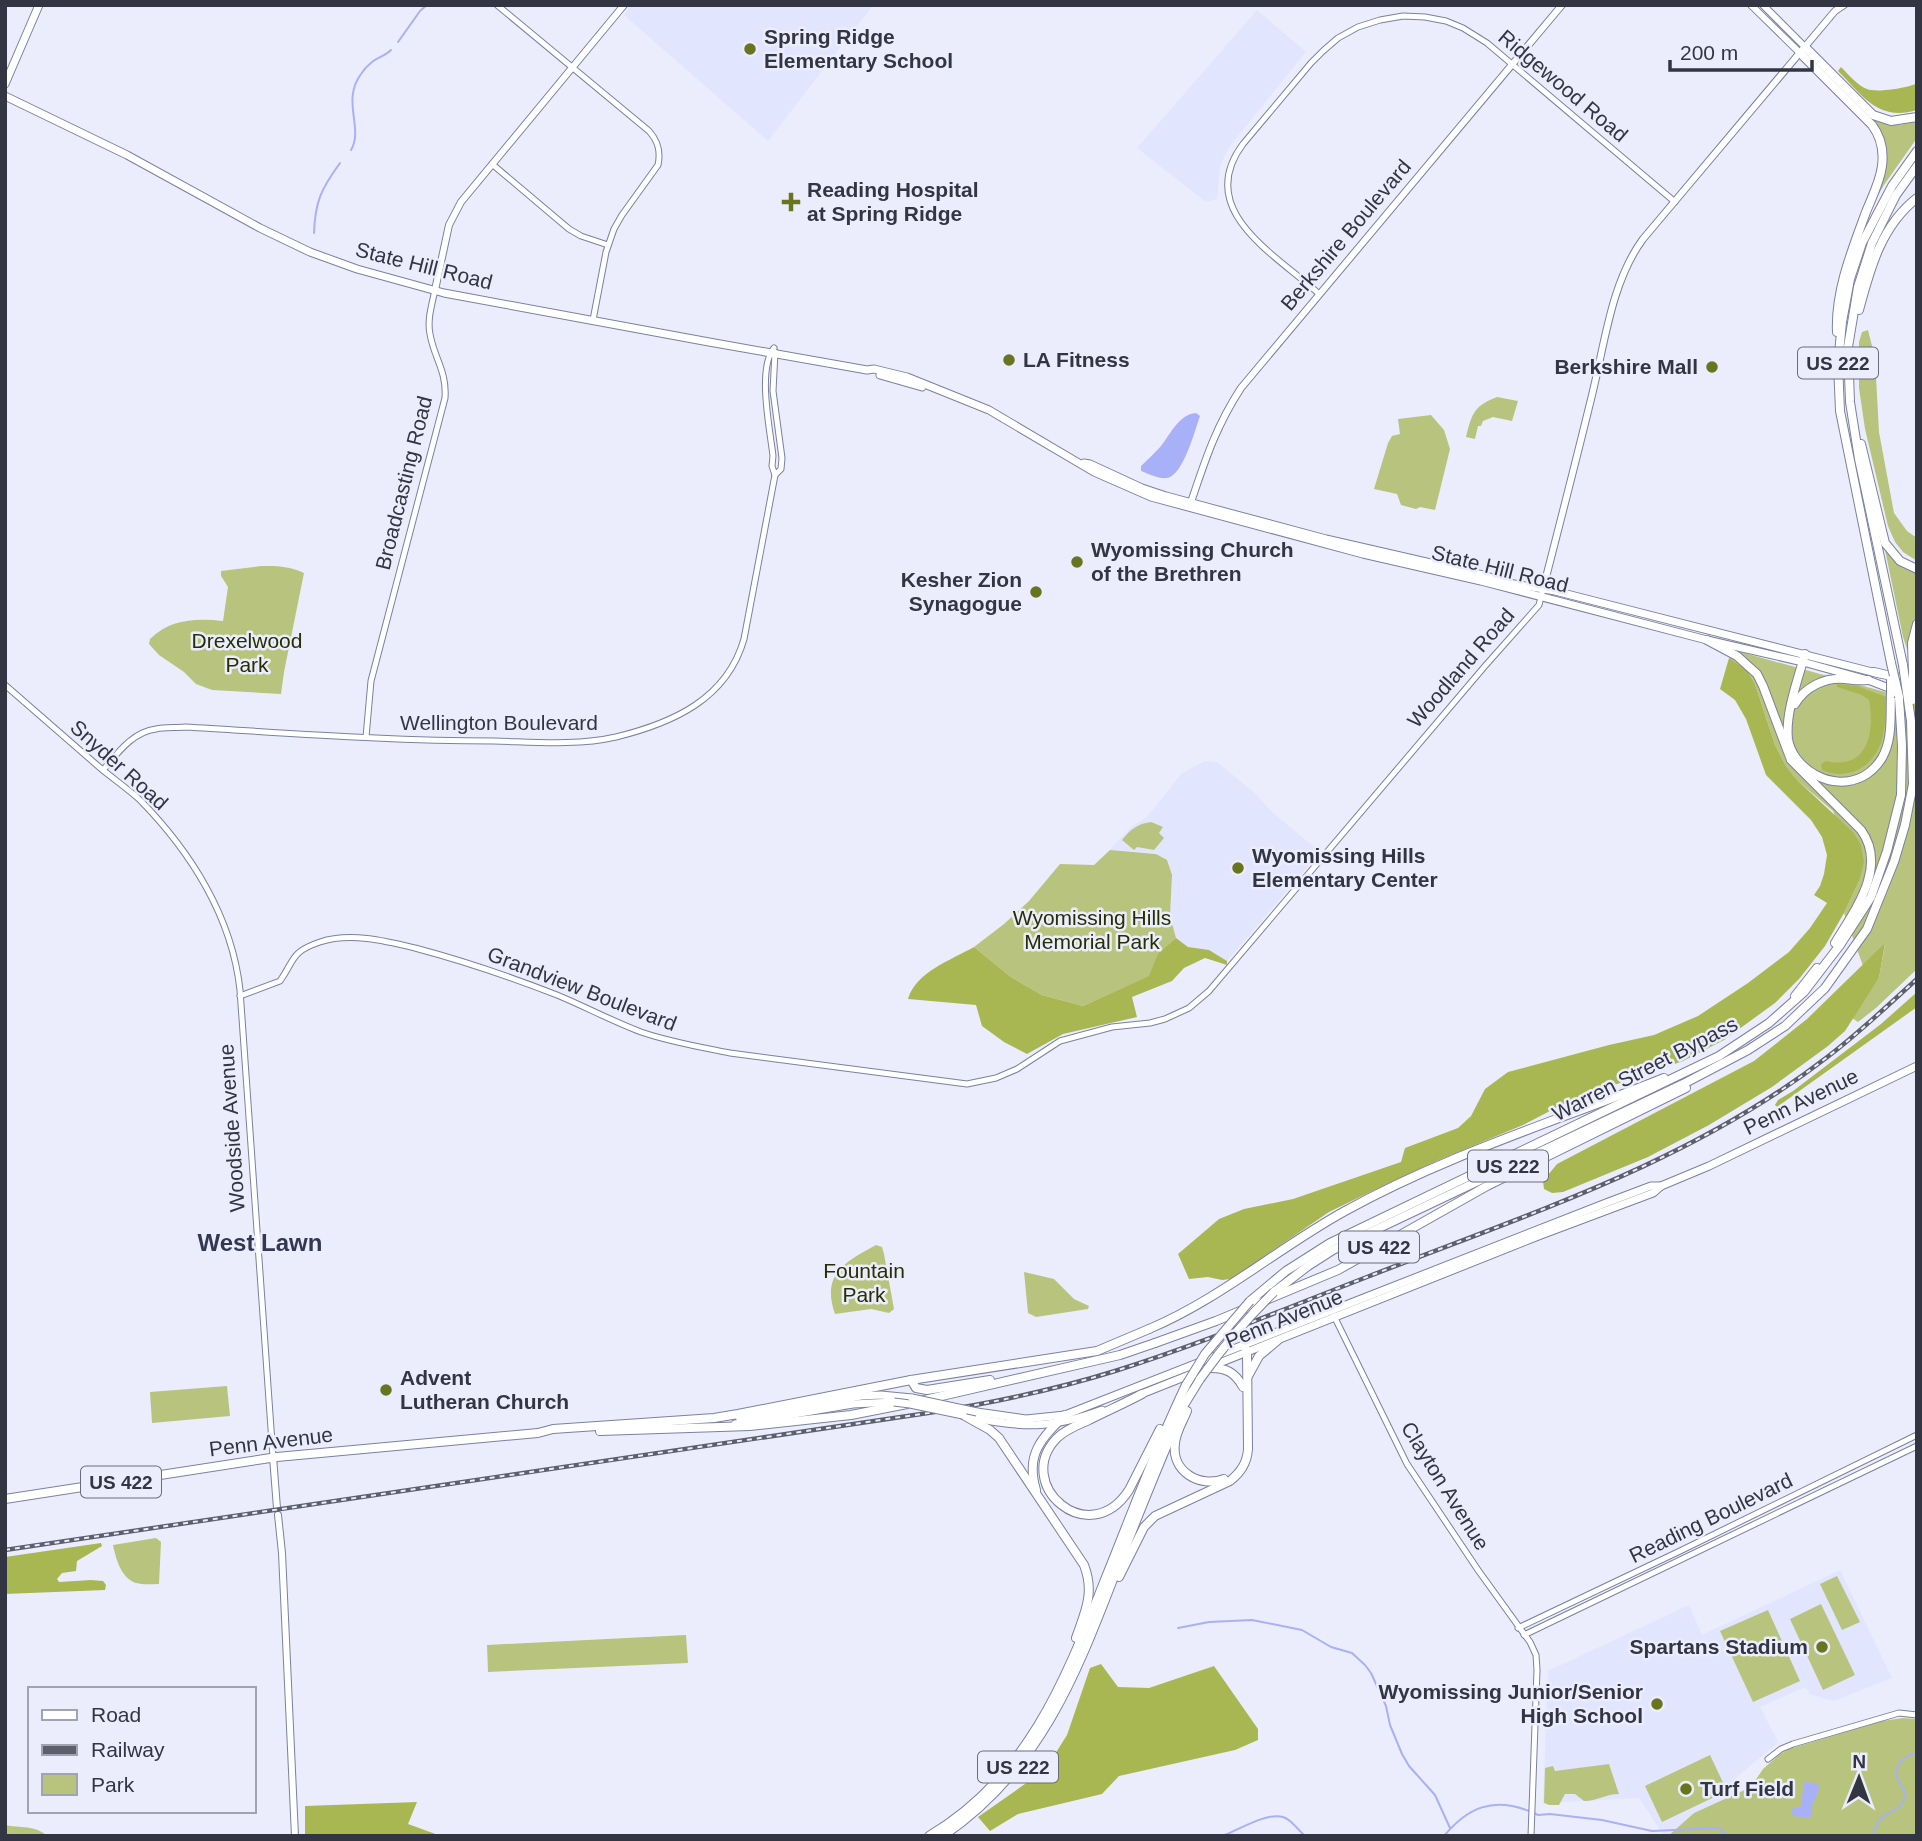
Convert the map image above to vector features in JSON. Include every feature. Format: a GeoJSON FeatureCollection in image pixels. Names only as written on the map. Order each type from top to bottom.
{"type":"FeatureCollection","features":[{"type":"Feature","properties":{"kind":"highway"},"geometry":{"type":"LineString","coordinates":[[1802,50],[1873,115],[1891,121],[1917,117]]}},
{"type":"Feature","properties":{"kind":"highway"},"geometry":{"type":"LineString","coordinates":[[1802,50],[1872,125],[1882,150],[1880,178],[1845,275],[1836,322],[1838,364]]}},
{"type":"Feature","properties":{"kind":"highway","name":"Warren Street Bypass"},"geometry":{"type":"LineString","coordinates":[[1186,1384],[1205,1354],[1250,1301],[1286,1271],[1330,1243],[1719,1056],[1769,1023],[1810,986],[1871,897],[1888,851],[1901,794],[1902,746],[1891,663],[1840,411],[1838,364],[1850,279],[1862,243],[1892,186],[1917,151]]}},
{"type":"Feature","properties":{"kind":"highway","name":"Warren Street Bypass"},"geometry":{"type":"LineString","coordinates":[[1200,1379],[1249,1316],[1274,1292],[1333,1250],[1687,1082],[1748,1050],[1785,1026],[1825,988],[1867,929],[1894,862],[1905,825],[1913,784],[1911,721],[1903,666],[1861,473],[1850,402],[1848,347],[1858,288],[1872,243],[1896,195],[1917,166]]}},
{"type":"Feature","properties":{"kind":"highway"},"geometry":{"type":"LineString","coordinates":[[1848,347],[1872,263],[1899,215],[1917,198]]}},
{"type":"Feature","properties":{"kind":"highway"},"geometry":{"type":"LineString","coordinates":[[1850,402],[1887,547],[1899,561],[1917,569]]}},
{"type":"Feature","properties":{"kind":"highway"},"geometry":{"type":"LineString","coordinates":[[1911,721],[1915,678],[1912,643],[1917,624]]}},
{"type":"Feature","properties":{"kind":"highway"},"geometry":{"type":"LineString","coordinates":[[1707,640],[1737,656],[1757,674],[1791,760],[1863,833],[1870,848],[1872,865],[1869,878],[1856,908],[1830,952],[1782,1012]]}},
{"type":"Feature","properties":{"kind":"highway"},"geometry":{"type":"LineString","coordinates":[[1783,741],[1785,716],[1802,658]]}},
{"type":"Feature","properties":{"kind":"highway"},"geometry":{"type":"LineString","coordinates":[[1802,658],[1787,725],[1788,741],[1793,753],[1813,775],[1836,782],[1848,781],[1868,773],[1882,757],[1890,734],[1895,696]]}},
{"type":"Feature","properties":{"kind":"highway"},"geometry":{"type":"LineString","coordinates":[[1874,672],[1915,678]]}},
{"type":"Feature","properties":{"kind":"highway"},"geometry":{"type":"LineString","coordinates":[[1790,713],[1802,695],[1817,683],[1836,679],[1857,682],[1868,680]]}},
{"type":"Feature","properties":{"kind":"highway","name":"Penn Avenue"},"geometry":{"type":"LineString","coordinates":[[5,1499],[273,1457],[544,1433],[750,1426],[851,1415],[1120,1355],[1216,1321],[1338,1270],[1487,1186],[1695,1084],[1748,1050]]}},
{"type":"Feature","properties":{"kind":"highway","name":"Penn Avenue"},"geometry":{"type":"LineString","coordinates":[[544,1433],[553,1429],[714,1418],[912,1380],[1097,1351],[1186,1311],[1324,1223],[1391,1187],[1459,1157],[1719,1056]]}},
{"type":"Feature","properties":{"kind":"highway"},"geometry":{"type":"LineString","coordinates":[[1200,1379],[1177,1437],[1177,1462],[1192,1478],[1202,1482],[1215,1482],[1225,1479],[1241,1462],[1245,1383],[1259,1356],[1277,1341]]}},
{"type":"Feature","properties":{"kind":"highway"},"geometry":{"type":"LineString","coordinates":[[1100,1614],[1147,1524],[1157,1514],[1227,1482],[1240,1471],[1247,1454],[1244,1351]]}},
{"type":"Feature","properties":{"kind":"highway"},"geometry":{"type":"LineString","coordinates":[[1208,1368],[1221,1368],[1231,1372],[1245,1383]]}},
{"type":"Feature","properties":{"kind":"highway"},"geometry":{"type":"LineString","coordinates":[[912,1380],[916,1388],[927,1390],[1034,1374]]}},
{"type":"Feature","properties":{"kind":"highway","name":"US 222"},"geometry":{"type":"LineString","coordinates":[[943,1836],[974,1813],[1018,1768],[1046,1728],[1071,1681],[1083,1637],[1100,1614],[1168,1440],[1200,1379]]}},
{"type":"Feature","properties":{"kind":"highway"},"geometry":{"type":"LineString","coordinates":[[1142,1394],[1066,1431],[1052,1443],[1044,1462],[1044,1474],[1050,1493],[1061,1506],[1076,1514],[1091,1515],[1106,1512],[1120,1504],[1186,1384]]}},
{"type":"Feature","properties":{"kind":"highway","name":"US 222"},"geometry":{"type":"LineString","coordinates":[[929,1836],[961,1815],[1000,1777],[1025,1747],[1046,1714],[1083,1637],[1158,1446],[1186,1384]]}},
{"type":"Feature","properties":{"kind":"highway"},"geometry":{"type":"LineString","coordinates":[[963,1415],[999,1438],[1084,1565],[1089,1599],[1083,1637]]}},
{"type":"Feature","properties":{"kind":"highway"},"geometry":{"type":"LineString","coordinates":[[1044,1505],[1035,1485],[1033,1461],[1043,1437],[1065,1415]]}},
{"type":"Feature","properties":{"kind":"main road"},"geometry":{"type":"LineString","coordinates":[[5,84],[39,5]]}},
{"type":"Feature","properties":{"kind":"main road","name":"Broadcasting Road"},"geometry":{"type":"LineString","coordinates":[[435,290],[449,225],[461,202],[624,5]]}},
{"type":"Feature","properties":{"kind":"main road","name":"Berkshire Boulevard"},"geometry":{"type":"LineString","coordinates":[[1190,505],[1209,448],[1233,400],[1562,5]]}},
{"type":"Feature","properties":{"kind":"main road"},"geometry":{"type":"LineString","coordinates":[[1751,5],[1802,50]]}},
{"type":"Feature","properties":{"kind":"main road"},"geometry":{"type":"LineString","coordinates":[[1763,5],[1802,50]]}},
{"type":"Feature","properties":{"kind":"main road","name":"Woodland Road"},"geometry":{"type":"LineString","coordinates":[[1542,593],[1622,277],[1636,249],[1835,11],[1844,5]]}},
{"type":"Feature","properties":{"kind":"main road","name":"State Hill Road"},"geometry":{"type":"LineString","coordinates":[[5,96],[84,133],[261,228],[310,252],[357,269],[435,290],[906,377],[989,410],[1094,472],[1151,497],[1190,505],[1371,556],[1542,593],[1802,658],[1917,700]]}},
{"type":"Feature","properties":{"kind":"main road","name":"State Hill Road"},"geometry":{"type":"LineString","coordinates":[[1542,593],[1707,640],[1874,672],[1917,689]]}},
{"type":"Feature","properties":{"kind":"main road","name":"Penn Avenue"},"geometry":{"type":"LineString","coordinates":[[713,1427],[853,1404],[894,1402],[1023,1426],[1056,1424],[1081,1418],[1606,1203],[1651,1186],[1661,1186],[1709,1166],[1917,1066]]}},
{"type":"Feature","properties":{"kind":"main road","name":"Penn Avenue"},"geometry":{"type":"LineString","coordinates":[[714,1418],[754,1415],[872,1395],[912,1398],[1026,1419],[1065,1415],[1277,1341],[1333,1313]]}},
{"type":"Feature","properties":{"kind":"main road","name":"Woodside Avenue"},"geometry":{"type":"LineString","coordinates":[[273,1457],[282,1553],[295,1836]]}},
{"type":"Feature","properties":{"kind":"street"},"geometry":{"type":"LineString","coordinates":[[497,5],[649,131],[659,145],[658,165],[622,215],[608,245],[593,320]]}},
{"type":"Feature","properties":{"kind":"street","name":"Ridgewood Road"},"geometry":{"type":"LineString","coordinates":[[1319,294],[1245,230],[1228,195],[1232,162],[1239,149],[1322,51],[1348,33],[1380,20],[1414,16],[1434,18],[1452,23],[1480,37],[1675,202]]}},
{"type":"Feature","properties":{"kind":"street"},"geometry":{"type":"LineString","coordinates":[[492,164],[569,229],[608,245]]}},
{"type":"Feature","properties":{"kind":"street","name":"Broadcasting Road"},"geometry":{"type":"LineString","coordinates":[[366,737],[371,681],[445,398],[443,372],[429,328],[435,290]]}},
{"type":"Feature","properties":{"kind":"street","name":"Wellington Boulevard"},"geometry":{"type":"LineString","coordinates":[[103,770],[127,743],[146,731],[157,728],[185,727],[426,741],[591,741],[651,726],[699,703],[711,694],[726,676],[742,645],[775,475],[780,469],[782,458],[773,391],[773,354]]}},
{"type":"Feature","properties":{"kind":"street","name":"Woodland Road"},"geometry":{"type":"LineString","coordinates":[[1017,1069],[1060,1041],[1174,1016],[1189,1008],[1209,991],[1539,605],[1542,593]]}},
{"type":"Feature","properties":{"kind":"street","name":"Snyder Road"},"geometry":{"type":"LineString","coordinates":[[5,685],[138,798],[192,862],[214,900],[234,953],[240,996]]}},
{"type":"Feature","properties":{"kind":"street","name":"Grandview Boulevard"},"geometry":{"type":"LineString","coordinates":[[240,996],[280,981],[296,953],[308,946],[337,938],[368,939],[469,963],[560,996],[643,1032],[695,1046],[967,1084],[1017,1069]]}},
{"type":"Feature","properties":{"kind":"street","name":"Woodside Avenue"},"geometry":{"type":"LineString","coordinates":[[240,996],[273,1457]]}},
{"type":"Feature","properties":{"kind":"street","name":"Clayton Avenue"},"geometry":{"type":"LineString","coordinates":[[1333,1313],[1408,1464],[1533,1649],[1537,1663],[1531,1836]]}},
{"type":"Feature","properties":{"kind":"street","name":"Reading Boulevard"},"geometry":{"type":"LineString","coordinates":[[1518,1628],[1917,1435]]}},
{"type":"Feature","properties":{"kind":"street","name":"Reading Boulevard"},"geometry":{"type":"LineString","coordinates":[[1524,1635],[1917,1446]]}},
{"type":"Feature","properties":{"kind":"street"},"geometry":{"type":"LineString","coordinates":[[1768,1759],[1793,1744],[1872,1720],[1899,1713],[1917,1715]]}},
{"type":"Feature","properties":{"kind":"shaded area","name":"Spring Ridge Elementary School"},"geometry":{"type":"Polygon","coordinates":[[[632,5],[873,5],[768,141],[624,15],[632,5]]]}},
{"type":"Feature","properties":{"kind":"shaded area"},"geometry":{"type":"Polygon","coordinates":[[[1257,10],[1306,52],[1229,147],[1220,166],[1217,199],[1206,202],[1137,148],[1257,10]]]}},
{"type":"Feature","properties":{"kind":"shaded area","name":"Wyomissing Hills Elementary Center"},"geometry":{"type":"Polygon","coordinates":[[[1205,761],[1217,762],[1320,852],[1227,961],[1209,950],[1188,947],[1176,938],[1170,916],[1172,875],[1156,853],[1110,850],[1131,827],[1147,817],[1182,773],[1205,761]]]}},
{"type":"Feature","properties":{"kind":"shaded area","name":"Wyomissing Junior/Senior High School"},"geometry":{"type":"Polygon","coordinates":[[[1840,1570],[1892,1678],[1833,1701],[1810,1694],[1805,1687],[1760,1707],[1778,1742],[1730,1783],[1733,1795],[1694,1813],[1668,1836],[1664,1836],[1639,1798],[1543,1803],[1548,1671],[1689,1605],[1702,1635],[1840,1570]]]}},
{"type":"Feature","properties":{"kind":"green space"},"geometry":{"type":"Polygon","coordinates":[[[1841,67],[1860,85],[1871,90],[1907,87],[1917,83],[1917,110],[1892,112],[1872,104],[1838,71],[1841,67]]]}},
{"type":"Feature","properties":{"kind":"green space"},"geometry":{"type":"Polygon","coordinates":[[[1873,120],[1895,125],[1917,121],[1917,138],[1870,209],[1886,164],[1884,144],[1873,120]]]}},
{"type":"Feature","properties":{"kind":"green space"},"geometry":{"type":"Polygon","coordinates":[[[1868,330],[1875,358],[1879,432],[1894,513],[1907,531],[1917,538],[1917,561],[1903,552],[1888,526],[1865,429],[1859,388],[1859,342],[1862,332],[1868,330]]]}},
{"type":"Feature","properties":{"kind":"green space"},"geometry":{"type":"Polygon","coordinates":[[[1497,397],[1518,401],[1512,421],[1493,417],[1478,426],[1475,439],[1466,437],[1475,411],[1497,397]]]}},
{"type":"Feature","properties":{"kind":"green space"},"geometry":{"type":"Polygon","coordinates":[[[1431,415],[1444,430],[1450,449],[1435,510],[1420,507],[1416,509],[1401,505],[1397,494],[1374,489],[1388,443],[1392,436],[1400,434],[1398,419],[1431,415]]]}},
{"type":"Feature","properties":{"kind":"green space"},"geometry":{"type":"Polygon","coordinates":[[[1885,550],[1898,563],[1917,572],[1917,619],[1908,652],[1903,637],[1885,550]]]}},
{"type":"Feature","properties":{"kind":"green space","name":"Drexelwood Park"},"geometry":{"type":"Polygon","coordinates":[[[278,566],[304,573],[281,694],[212,690],[196,684],[149,644],[150,639],[158,632],[184,621],[223,621],[228,587],[221,571],[278,566]]]}},
{"type":"Feature","properties":{"kind":"green space"},"geometry":{"type":"Polygon","coordinates":[[[1737,651],[1885,692],[1917,704],[1917,969],[1858,1022],[1852,1018],[1879,978],[1885,944],[1863,966],[1844,913],[1859,881],[1833,811],[1798,781],[1786,766],[1775,745],[1755,684],[1747,670],[1729,658],[1737,651]]]}},
{"type":"Feature","properties":{"kind":"green space"},"geometry":{"type":"Polygon","coordinates":[[[1729,658],[1747,670],[1755,684],[1775,745],[1786,766],[1798,781],[1853,832],[1861,845],[1864,862],[1859,881],[1825,946],[1799,979],[1775,1003],[1724,1040],[1683,1061],[1571,1100],[1523,1125],[1364,1195],[1329,1212],[1231,1279],[1189,1279],[1178,1254],[1219,1219],[1244,1209],[1293,1199],[1401,1162],[1405,1148],[1458,1128],[1471,1116],[1485,1089],[1508,1072],[1654,1035],[1698,1016],[1789,952],[1810,928],[1827,903],[1814,895],[1824,874],[1827,855],[1822,837],[1811,820],[1766,775],[1746,719],[1735,700],[1720,689],[1729,658]]]}},
{"type":"Feature","properties":{"kind":"green space"},"geometry":{"type":"Polygon","coordinates":[[[1837,684],[1857,686],[1886,697],[1884,730],[1875,755],[1861,768],[1842,774],[1822,770],[1821,764],[1826,761],[1840,763],[1860,755],[1869,736],[1871,712],[1869,700],[1837,687],[1837,684]]]}},
{"type":"Feature","properties":{"kind":"green space"},"geometry":{"type":"Polygon","coordinates":[[[1151,822],[1163,827],[1159,833],[1164,838],[1154,850],[1137,847],[1134,850],[1122,840],[1135,828],[1151,822]]]}},
{"type":"Feature","properties":{"kind":"green space","name":"Wyomissing Hills Memorial Park"},"geometry":{"type":"Polygon","coordinates":[[[1110,850],[1156,854],[1167,860],[1172,875],[1170,916],[1176,938],[1158,953],[1150,976],[1083,1006],[1042,995],[1011,977],[974,947],[1029,901],[1060,864],[1094,865],[1110,850]]]}},
{"type":"Feature","properties":{"kind":"green space"},"geometry":{"type":"Polygon","coordinates":[[[1176,938],[1188,947],[1209,950],[1227,961],[1227,965],[1205,958],[1184,968],[1172,981],[1132,997],[1137,1017],[1063,1034],[1027,1054],[982,1026],[976,1005],[908,999],[918,981],[926,974],[974,947],[1011,977],[1042,995],[1083,1006],[1149,976],[1158,953],[1176,938]]]}},
{"type":"Feature","properties":{"kind":"green space"},"geometry":{"type":"Polygon","coordinates":[[[1885,943],[1879,978],[1845,1031],[1772,1087],[1709,1125],[1648,1157],[1563,1192],[1552,1193],[1544,1189],[1543,1181],[1557,1164],[1754,1061],[1807,1019],[1885,943]]]}},
{"type":"Feature","properties":{"kind":"green space"},"geometry":{"type":"Polygon","coordinates":[[[1917,992],[1917,1007],[1777,1107],[1775,1105],[1778,1100],[1881,1024],[1917,992]]]}},
{"type":"Feature","properties":{"kind":"green space","name":"Fountain Park"},"geometry":{"type":"Polygon","coordinates":[[[876,1245],[882,1247],[884,1254],[894,1309],[889,1313],[871,1309],[835,1314],[831,1300],[834,1279],[846,1264],[876,1245]]]}},
{"type":"Feature","properties":{"kind":"green space"},"geometry":{"type":"Polygon","coordinates":[[[1024,1272],[1054,1279],[1074,1299],[1089,1306],[1088,1309],[1036,1317],[1028,1313],[1024,1272]]]}},
{"type":"Feature","properties":{"kind":"green space"},"geometry":{"type":"Polygon","coordinates":[[[227,1386],[230,1416],[152,1423],[150,1392],[227,1386]]]}},
{"type":"Feature","properties":{"kind":"green space"},"geometry":{"type":"Polygon","coordinates":[[[156,1538],[161,1542],[159,1584],[131,1581],[120,1567],[113,1545],[156,1538]]]}},
{"type":"Feature","properties":{"kind":"green space"},"geometry":{"type":"Polygon","coordinates":[[[101,1543],[102,1546],[77,1561],[76,1571],[62,1573],[57,1579],[59,1582],[103,1581],[105,1590],[5,1594],[5,1557],[101,1543]]]}},
{"type":"Feature","properties":{"kind":"green space"},"geometry":{"type":"Polygon","coordinates":[[[1837,1576],[1860,1622],[1842,1630],[1820,1584],[1837,1576]]]}},
{"type":"Feature","properties":{"kind":"green space","name":"Spartans Stadium"},"geometry":{"type":"Polygon","coordinates":[[[1821,1604],[1855,1675],[1823,1690],[1790,1619],[1821,1604]]]}},
{"type":"Feature","properties":{"kind":"green space"},"geometry":{"type":"Polygon","coordinates":[[[1768,1610],[1800,1681],[1753,1702],[1720,1631],[1768,1610]]]}},
{"type":"Feature","properties":{"kind":"green space"},"geometry":{"type":"Polygon","coordinates":[[[686,1635],[688,1663],[488,1672],[487,1645],[686,1635]]]}},
{"type":"Feature","properties":{"kind":"green space"},"geometry":{"type":"Polygon","coordinates":[[[1101,1664],[1118,1687],[1149,1688],[1214,1666],[1258,1729],[1258,1740],[1235,1750],[1119,1776],[1102,1794],[1018,1814],[990,1831],[978,1817],[1045,1770],[1067,1735],[1090,1668],[1101,1664]]]}},
{"type":"Feature","properties":{"kind":"green space"},"geometry":{"type":"Polygon","coordinates":[[[1917,1719],[1917,1836],[1668,1836],[1694,1813],[1751,1787],[1763,1769],[1789,1749],[1882,1721],[1917,1719]]]}},
{"type":"Feature","properties":{"kind":"green space","name":"Turf Field"},"geometry":{"type":"Polygon","coordinates":[[[1710,1755],[1727,1791],[1662,1822],[1645,1786],[1710,1755]]]}},
{"type":"Feature","properties":{"kind":"green space"},"geometry":{"type":"Polygon","coordinates":[[[1609,1764],[1619,1794],[1584,1801],[1575,1794],[1565,1794],[1559,1805],[1544,1803],[1545,1768],[1553,1766],[1555,1771],[1609,1764]]]}},
{"type":"Feature","properties":{"kind":"green space"},"geometry":{"type":"Polygon","coordinates":[[[417,1802],[408,1824],[441,1836],[305,1836],[305,1806],[417,1802]]]}},
{"type":"Feature","properties":{"kind":"green space"},"geometry":{"type":"Polygon","coordinates":[[[5,1825],[33,1828],[47,1836],[5,1836],[5,1825]]]}},
{"type":"Feature","properties":{"kind":"water"},"geometry":{"type":"Polygon","coordinates":[[[1196,413],[1200,416],[1192,441],[1173,475],[1160,478],[1141,471],[1141,466],[1180,421],[1196,413]]]}},
{"type":"Feature","properties":{"kind":"water"},"geometry":{"type":"Polygon","coordinates":[[[1804,1782],[1819,1786],[1810,1818],[1791,1814],[1792,1809],[1801,1806],[1804,1782]]]}},
{"type":"Feature","properties":{"kind":"waterway"},"geometry":{"type":"LineString","coordinates":[[398,42],[427,5]]}},
{"type":"Feature","properties":{"kind":"waterway"},"geometry":{"type":"LineString","coordinates":[[351,150],[355,133],[352,104],[355,84],[374,60],[391,50]]}},
{"type":"Feature","properties":{"kind":"waterway"},"geometry":{"type":"LineString","coordinates":[[314,233],[320,196],[340,163]]}},
{"type":"Feature","properties":{"kind":"waterway"},"geometry":{"type":"LineString","coordinates":[[1178,1628],[1209,1622],[1252,1620],[1302,1630],[1331,1647],[1352,1653],[1371,1673],[1386,1706],[1390,1725],[1402,1754],[1435,1795],[1450,1828]]}},
{"type":"Feature","properties":{"kind":"waterway"},"geometry":{"type":"LineString","coordinates":[[1873,1836],[1881,1819],[1901,1805],[1904,1799],[1905,1791],[1897,1773],[1900,1763],[1917,1753]]}},
{"type":"Feature","properties":{"kind":"waterway"},"geometry":{"type":"LineString","coordinates":[[1444,1836],[1462,1818],[1482,1807],[1504,1805],[1529,1811]]}},
{"type":"Feature","properties":{"kind":"waterway"},"geometry":{"type":"LineString","coordinates":[[1534,1813],[1602,1820],[1652,1831],[1719,1828],[1728,1836]]}},
{"type":"Feature","properties":{"kind":"waterway"},"geometry":{"type":"LineString","coordinates":[[1222,1836],[1260,1819],[1276,1816],[1289,1820],[1305,1836]]}},
{"type":"Feature","properties":{"kind":"railway"},"geometry":{"type":"LineString","coordinates":[[5,1550],[928,1413],[1023,1395],[1092,1378],[1242,1326],[1546,1208],[1663,1157],[1774,1095],[1838,1049],[1917,979]]}},
{"type":"Feature","properties":{"kind":"place","name":"Spring Ridge Elementary School"},"geometry":{"type":"Point","coordinates":[750,49]}},
{"type":"Feature","properties":{"kind":"place","name":"Reading Hospital at Spring Ridge"},"geometry":{"type":"Point","coordinates":[791,202]}},
{"type":"Feature","properties":{"kind":"place","name":"LA Fitness"},"geometry":{"type":"Point","coordinates":[1009,360]}},
{"type":"Feature","properties":{"kind":"place","name":"Berkshire Mall"},"geometry":{"type":"Point","coordinates":[1712,367]}},
{"type":"Feature","properties":{"kind":"place","name":"Wyomissing Church of the Brethren"},"geometry":{"type":"Point","coordinates":[1077,562]}},
{"type":"Feature","properties":{"kind":"place","name":"Kesher Zion Synagogue"},"geometry":{"type":"Point","coordinates":[1036,592]}},
{"type":"Feature","properties":{"kind":"place","name":"Wyomissing Hills Elementary Center"},"geometry":{"type":"Point","coordinates":[1238,868]}},
{"type":"Feature","properties":{"kind":"place","name":"Advent Lutheran Church"},"geometry":{"type":"Point","coordinates":[386,1390]}},
{"type":"Feature","properties":{"kind":"place","name":"Spartans Stadium"},"geometry":{"type":"Point","coordinates":[1822,1647]}},
{"type":"Feature","properties":{"kind":"place","name":"Wyomissing Junior/Senior High School"},"geometry":{"type":"Point","coordinates":[1657,1704]}},
{"type":"Feature","properties":{"kind":"place","name":"Turf Field"},"geometry":{"type":"Point","coordinates":[1686,1789]}},
{"type":"Feature","properties":{"kind":"district","name":"West Lawn"},"geometry":{"type":"Point","coordinates":[260,1243]}}]}
